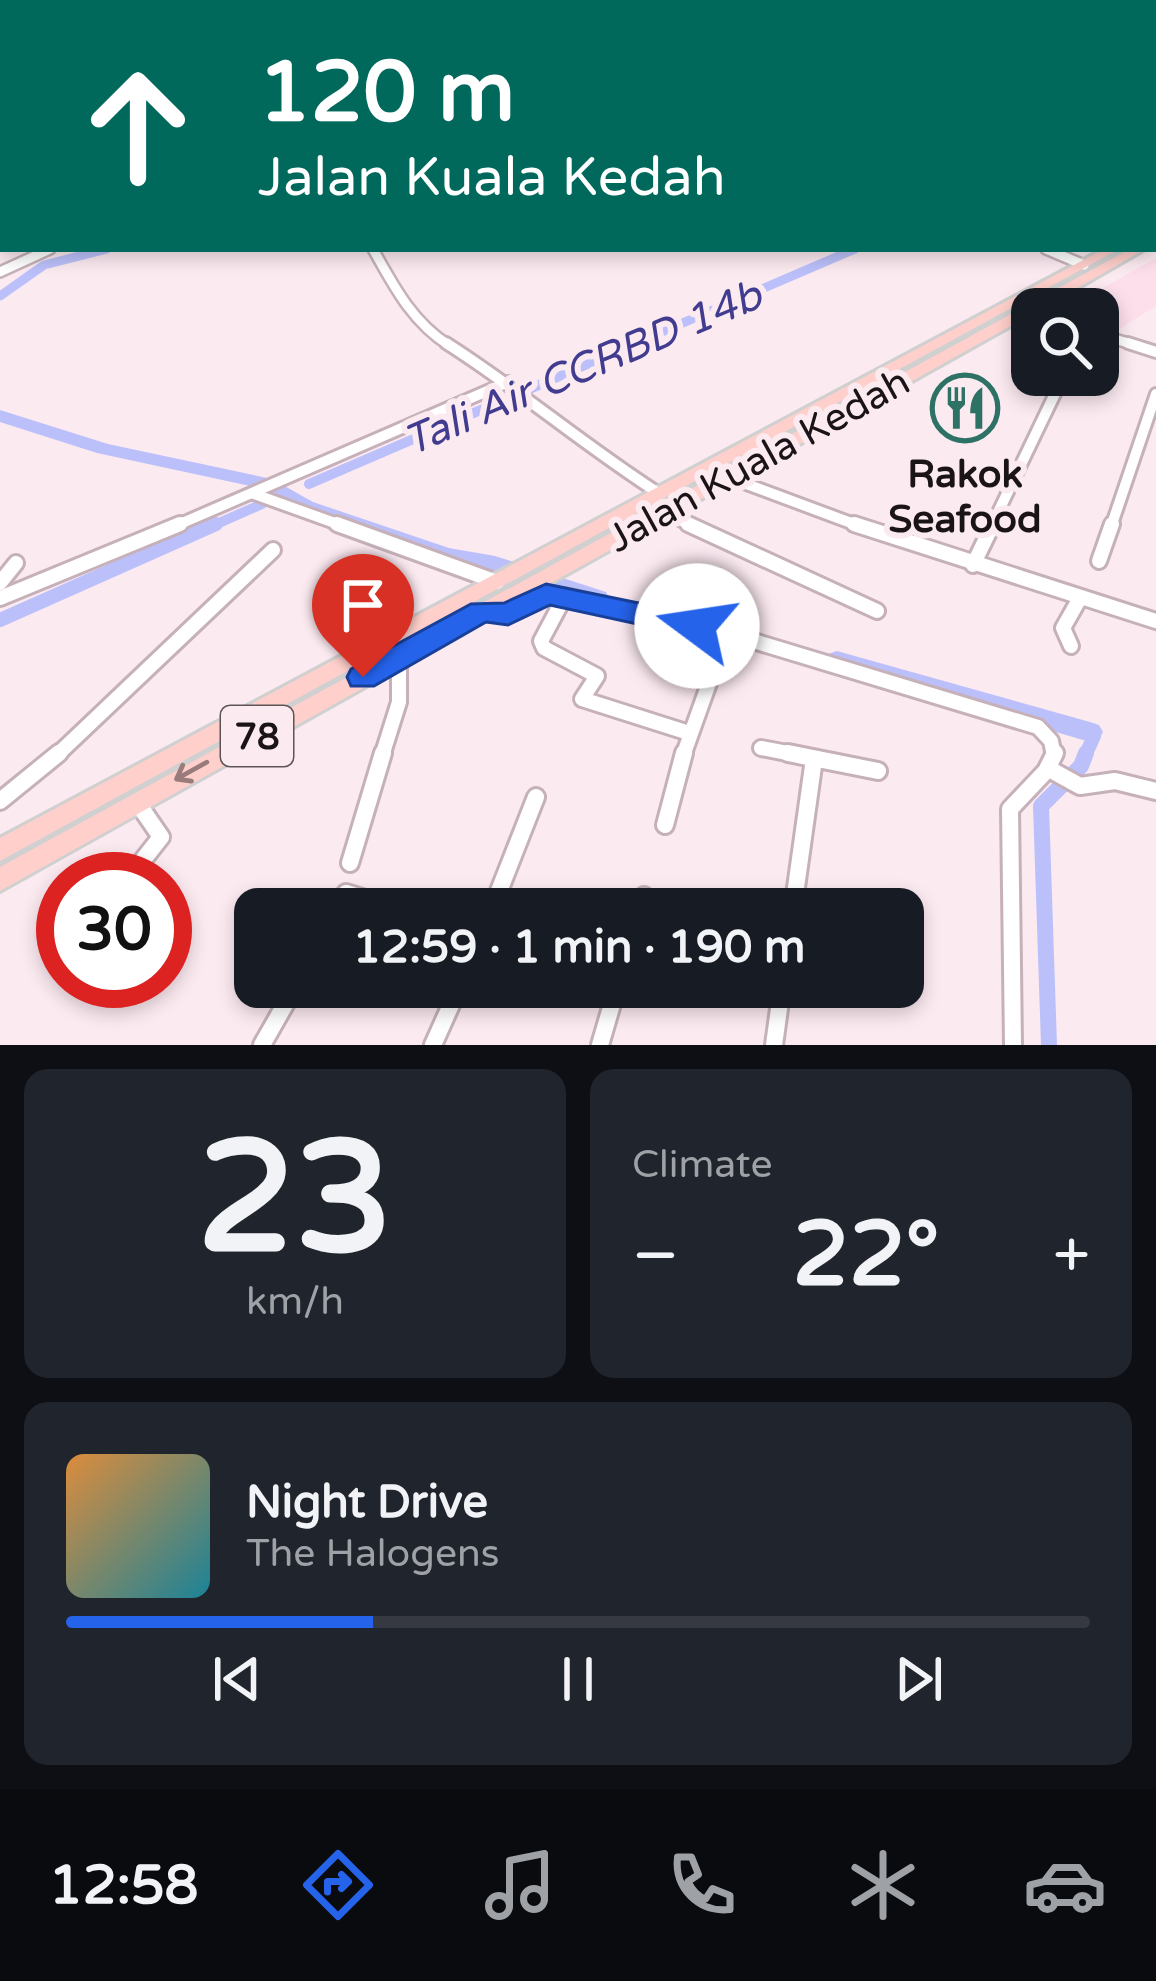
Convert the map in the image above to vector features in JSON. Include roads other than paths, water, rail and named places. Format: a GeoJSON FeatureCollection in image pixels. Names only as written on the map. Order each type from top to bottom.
{"type":"FeatureCollection","features":[{"type":"Feature","properties":{"kind":"main road","name":"Jalan Kuala Kedah"},"geometry":{"type":"LineString","coordinates":[[3,840],[564,557],[788,424],[1108,252]]}},
{"type":"Feature","properties":{"kind":"main road","name":"Jalan Kuala Kedah"},"geometry":{"type":"LineString","coordinates":[[1068,288],[1134,252]]}},
{"type":"Feature","properties":{"kind":"main road","name":"Jalan Kuala Kedah"},"geometry":{"type":"LineString","coordinates":[[661,503],[725,476],[1011,319]]}},
{"type":"Feature","properties":{"kind":"main road"},"geometry":{"type":"LineString","coordinates":[[950,336],[968,343]]}},
{"type":"Feature","properties":{"kind":"main road"},"geometry":{"type":"LineString","coordinates":[[788,424],[808,430]]}},
{"type":"Feature","properties":{"kind":"main road","name":"Jalan Kuala Kedah"},"geometry":{"type":"LineString","coordinates":[[0,880],[482,611],[504,586]]}},
{"type":"Feature","properties":{"kind":"street"},"geometry":{"type":"LineString","coordinates":[[0,272],[43,252]]}},
{"type":"Feature","properties":{"kind":"street"},"geometry":{"type":"LineString","coordinates":[[375,252],[422,327],[510,383],[661,503],[878,610]]}},
{"type":"Feature","properties":{"kind":"street"},"geometry":{"type":"LineString","coordinates":[[1053,252],[1084,265]]}},
{"type":"Feature","properties":{"kind":"street"},"geometry":{"type":"LineString","coordinates":[[1119,341],[1156,352]]}},
{"type":"Feature","properties":{"kind":"street"},"geometry":{"type":"LineString","coordinates":[[0,598],[510,383]]}},
{"type":"Feature","properties":{"kind":"street"},"geometry":{"type":"LineString","coordinates":[[1099,561],[1156,394]]}},
{"type":"Feature","properties":{"kind":"street"},"geometry":{"type":"LineString","coordinates":[[973,565],[1054,396]]}},
{"type":"Feature","properties":{"kind":"street"},"geometry":{"type":"LineString","coordinates":[[1138,442],[1156,446]]}},
{"type":"Feature","properties":{"kind":"street"},"geometry":{"type":"LineString","coordinates":[[725,476],[973,565],[1156,621]]}},
{"type":"Feature","properties":{"kind":"street"},"geometry":{"type":"LineString","coordinates":[[259,491],[504,586]]}},
{"type":"Feature","properties":{"kind":"street"},"geometry":{"type":"LineString","coordinates":[[0,801],[50,762],[273,550]]}},
{"type":"Feature","properties":{"kind":"street"},"geometry":{"type":"LineString","coordinates":[[0,583],[16,563]]}},
{"type":"Feature","properties":{"kind":"street"},"geometry":{"type":"LineString","coordinates":[[699,621],[715,598],[714,576]]}},
{"type":"Feature","properties":{"kind":"street"},"geometry":{"type":"LineString","coordinates":[[482,611],[503,615],[546,594],[699,621],[1038,727],[1055,750],[1053,771]]}},
{"type":"Feature","properties":{"kind":"street"},"geometry":{"type":"LineString","coordinates":[[566,596],[541,641],[544,648],[597,676],[582,699],[689,734]]}},
{"type":"Feature","properties":{"kind":"street"},"geometry":{"type":"LineString","coordinates":[[1071,646],[1063,628],[1079,598]]}},
{"type":"Feature","properties":{"kind":"street"},"geometry":{"type":"LineString","coordinates":[[665,825],[689,734],[727,633]]}},
{"type":"Feature","properties":{"kind":"street"},"geometry":{"type":"LineString","coordinates":[[350,863],[399,702],[399,657]]}},
{"type":"Feature","properties":{"kind":"street"},"geometry":{"type":"LineString","coordinates":[[761,748],[878,771]]}},
{"type":"Feature","properties":{"kind":"street"},"geometry":{"type":"LineString","coordinates":[[796,888],[814,759]]}},
{"type":"Feature","properties":{"kind":"street"},"geometry":{"type":"LineString","coordinates":[[1053,771],[1076,784],[1114,781],[1156,791]]}},
{"type":"Feature","properties":{"kind":"street"},"geometry":{"type":"LineString","coordinates":[[1013,1045],[1010,809],[1019,792],[1053,771]]}},
{"type":"Feature","properties":{"kind":"street"},"geometry":{"type":"LineString","coordinates":[[500,888],[536,797]]}},
{"type":"Feature","properties":{"kind":"street"},"geometry":{"type":"LineString","coordinates":[[136,801],[161,837],[149,852]]}},
{"type":"Feature","properties":{"kind":"street"},"geometry":{"type":"LineString","coordinates":[[262,1045],[284,1008]]}},
{"type":"Feature","properties":{"kind":"street"},"geometry":{"type":"LineString","coordinates":[[433,1045],[450,1008]]}},
{"type":"Feature","properties":{"kind":"street"},"geometry":{"type":"LineString","coordinates":[[600,1045],[611,1008]]}},
{"type":"Feature","properties":{"kind":"street"},"geometry":{"type":"LineString","coordinates":[[774,1045],[779,1008]]}},
{"type":"Feature","properties":{"kind":"waterway"},"geometry":{"type":"LineString","coordinates":[[0,296],[44,265],[95,252]]}},
{"type":"Feature","properties":{"kind":"waterway","name":"Tali Air CCRBD 14b"},"geometry":{"type":"LineString","coordinates":[[629,346],[848,252]]}},
{"type":"Feature","properties":{"kind":"waterway","name":"Tali Air CCRBD 14b"},"geometry":{"type":"LineString","coordinates":[[309,484],[636,343]]}},
{"type":"Feature","properties":{"kind":"waterway"},"geometry":{"type":"LineString","coordinates":[[0,416],[104,449],[265,483],[306,507],[446,555],[487,561],[598,598]]}},
{"type":"Feature","properties":{"kind":"waterway","name":"Tali Air CCRBD 14b"},"geometry":{"type":"LineString","coordinates":[[210,527],[262,504]]}},
{"type":"Feature","properties":{"kind":"waterway","name":"Tali Air CCRBD 14b"},"geometry":{"type":"LineString","coordinates":[[0,620],[216,524]]}},
{"type":"Feature","properties":{"kind":"waterway"},"geometry":{"type":"LineString","coordinates":[[837,660],[1090,732]]}},
{"type":"Feature","properties":{"kind":"waterway"},"geometry":{"type":"LineString","coordinates":[[1085,756],[1094,736],[1090,732]]}},
{"type":"Feature","properties":{"kind":"waterway"},"geometry":{"type":"LineString","coordinates":[[1049,1045],[1041,806],[1081,766],[1086,753]]}},
{"type":"Feature","properties":{"kind":"place","name":"Rakok Seafood"},"geometry":{"type":"Point","coordinates":[965,408]}}]}
